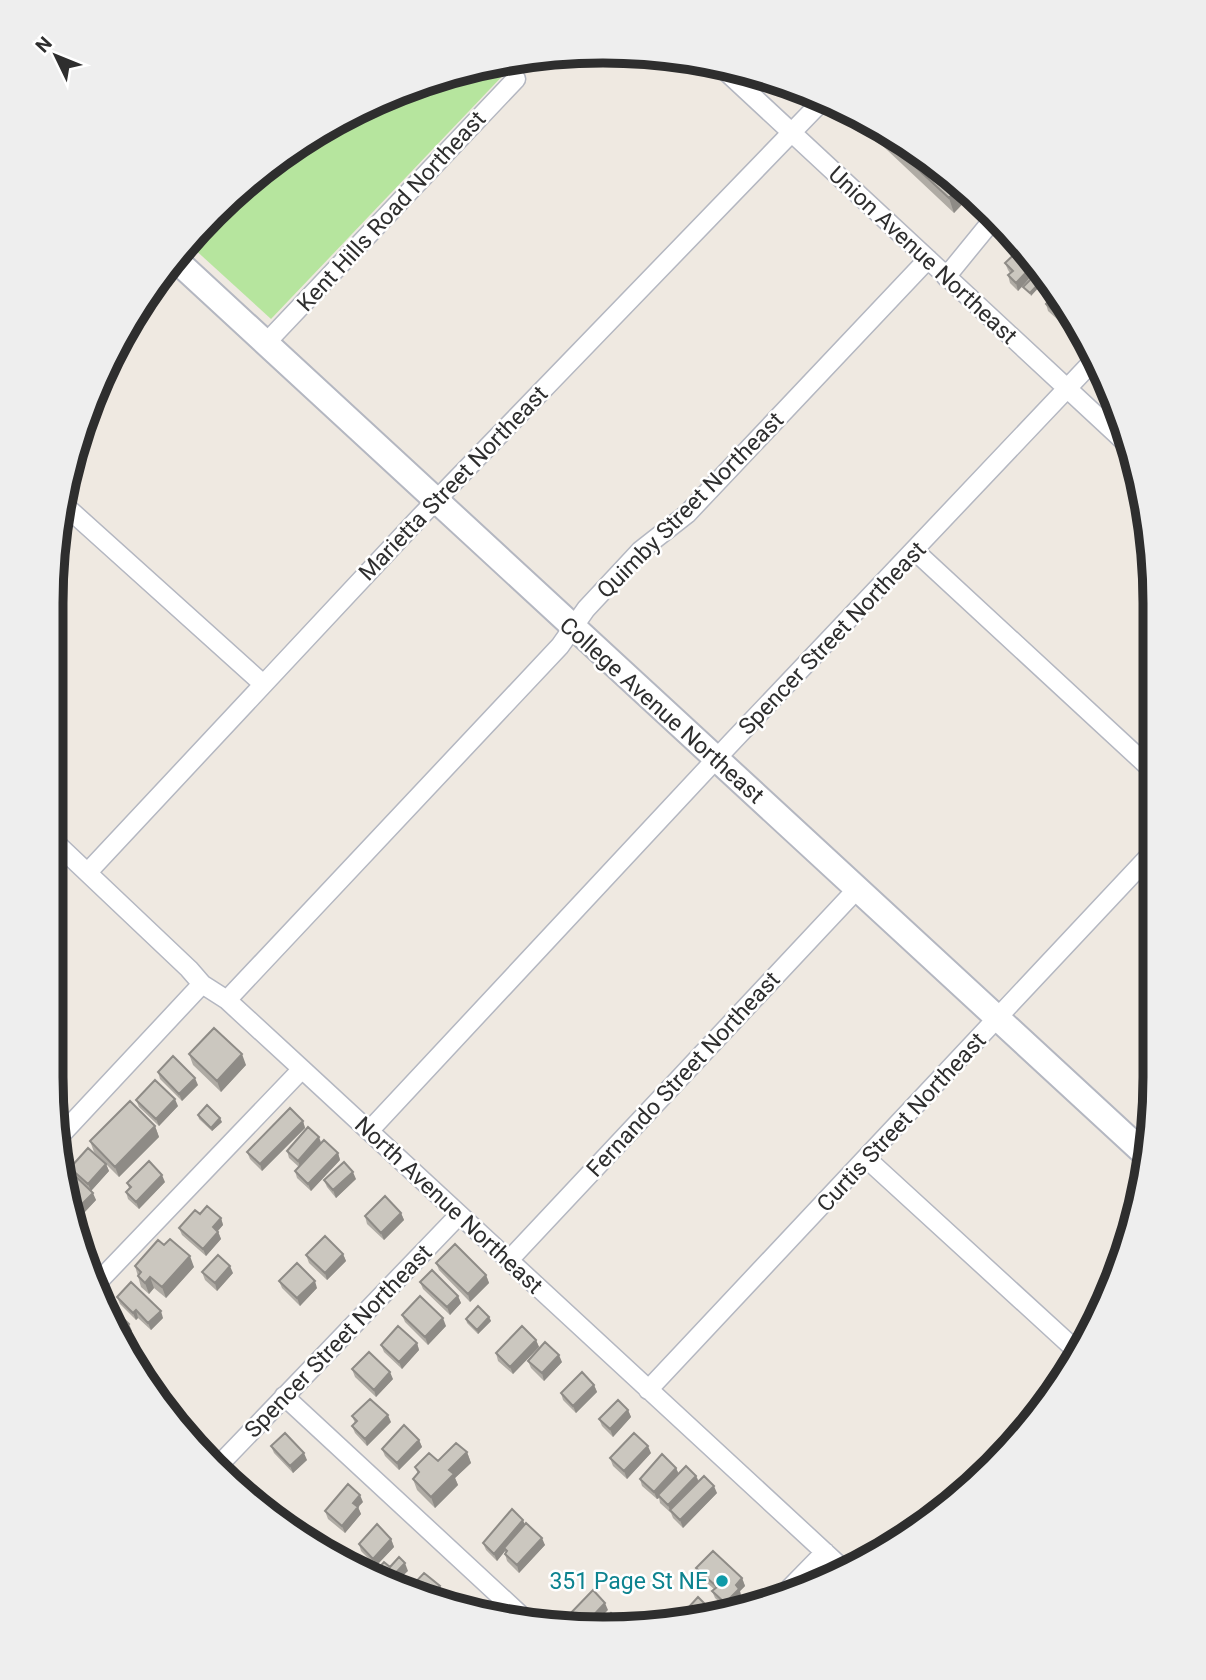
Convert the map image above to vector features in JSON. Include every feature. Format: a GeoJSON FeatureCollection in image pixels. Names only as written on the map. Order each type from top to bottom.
{"type":"FeatureCollection","features":[{"type":"Feature","properties":{"kind":"street","name":"Kent Hills Road Northeast"},"geometry":{"type":"LineString","coordinates":[[265,344],[516,79]]}},
{"type":"Feature","properties":{"kind":"street","name":"Union Avenue Northeast"},"geometry":{"type":"LineString","coordinates":[[733,79],[1115,433]]}},
{"type":"Feature","properties":{"kind":"street","name":"Marietta Street Northeast"},"geometry":{"type":"LineString","coordinates":[[88,872],[435,501],[816,107]]}},
{"type":"Feature","properties":{"kind":"street"},"geometry":{"type":"LineString","coordinates":[[946,277],[989,225]]}},
{"type":"Feature","properties":{"kind":"street","name":"Quimby Street Northeast"},"geometry":{"type":"LineString","coordinates":[[227,1000],[560,646],[586,609],[641,550],[687,513],[928,259]]}},
{"type":"Feature","properties":{"kind":"street","name":"College Avenue Northeast"},"geometry":{"type":"LineString","coordinates":[[182,266],[1138,1148]]}},
{"type":"Feature","properties":{"kind":"street","name":"Spencer Street Northeast"},"geometry":{"type":"LineString","coordinates":[[369,1130],[1088,366]]}},
{"type":"Feature","properties":{"kind":"street"},"geometry":{"type":"LineString","coordinates":[[71,511],[262,684]]}},
{"type":"Feature","properties":{"kind":"street"},"geometry":{"type":"LineString","coordinates":[[915,551],[1143,762]]}},
{"type":"Feature","properties":{"kind":"street","name":"North Avenue Northeast"},"geometry":{"type":"LineString","coordinates":[[63,849],[202,984],[227,1000],[837,1563]]}},
{"type":"Feature","properties":{"kind":"street","name":"Curtis Street Northeast"},"geometry":{"type":"LineString","coordinates":[[648,1390],[1143,864]]}},
{"type":"Feature","properties":{"kind":"street","name":"Fernando Street Northeast"},"geometry":{"type":"LineString","coordinates":[[509,1260],[858,888]]}},
{"type":"Feature","properties":{"kind":"street"},"geometry":{"type":"LineString","coordinates":[[65,1122],[202,984]]}},
{"type":"Feature","properties":{"kind":"street"},"geometry":{"type":"LineString","coordinates":[[102,1277],[302,1069]]}},
{"type":"Feature","properties":{"kind":"street"},"geometry":{"type":"LineString","coordinates":[[867,1159],[1071,1346]]}},
{"type":"Feature","properties":{"kind":"street","name":"Spencer Street Northeast"},"geometry":{"type":"LineString","coordinates":[[223,1461],[458,1215]]}},
{"type":"Feature","properties":{"kind":"street"},"geometry":{"type":"LineString","coordinates":[[284,1396],[515,1609]]}},
{"type":"Feature","properties":{"kind":"street"},"geometry":{"type":"LineString","coordinates":[[797,1581],[825,1552]]}},
{"type":"Feature","properties":{"kind":"green space"},"geometry":{"type":"Polygon","coordinates":[[[506,72],[271,319],[195,250],[221,221],[274,175],[333,135],[396,104],[463,81],[506,72]]]}},
{"type":"Feature","properties":{"kind":"building"},"geometry":{"type":"Polygon","coordinates":[[[899,152],[954,193],[949,198],[899,152]]]}},
{"type":"Feature","properties":{"kind":"building"},"geometry":{"type":"Polygon","coordinates":[[[1015,254],[1028,270],[1016,283],[1008,275],[1013,271],[1005,263],[1015,254]]]}},
{"type":"Feature","properties":{"kind":"building"},"geometry":{"type":"Polygon","coordinates":[[[1033,277],[1038,284],[1030,293],[1023,287],[1033,277]]]}},
{"type":"Feature","properties":{"kind":"building"},"geometry":{"type":"Polygon","coordinates":[[[1050,300],[1062,319],[1046,304],[1050,300]]]}},
{"type":"Feature","properties":{"kind":"building"},"geometry":{"type":"Polygon","coordinates":[[[214,1028],[242,1054],[217,1081],[189,1054],[214,1028]]]}},
{"type":"Feature","properties":{"kind":"building"},"geometry":{"type":"Polygon","coordinates":[[[173,1056],[195,1078],[179,1094],[158,1072],[173,1056]]]}},
{"type":"Feature","properties":{"kind":"building"},"geometry":{"type":"Polygon","coordinates":[[[155,1080],[175,1099],[156,1119],[136,1100],[155,1080]]]}},
{"type":"Feature","properties":{"kind":"building"},"geometry":{"type":"Polygon","coordinates":[[[130,1101],[155,1126],[115,1167],[90,1141],[130,1101]]]}},
{"type":"Feature","properties":{"kind":"building"},"geometry":{"type":"Polygon","coordinates":[[[207,1105],[220,1118],[211,1128],[198,1115],[207,1105]]]}},
{"type":"Feature","properties":{"kind":"building"},"geometry":{"type":"Polygon","coordinates":[[[290,1108],[303,1121],[260,1164],[247,1152],[290,1108]]]}},
{"type":"Feature","properties":{"kind":"building"},"geometry":{"type":"Polygon","coordinates":[[[308,1127],[319,1137],[298,1161],[287,1151],[308,1127]]]}},
{"type":"Feature","properties":{"kind":"building"},"geometry":{"type":"Polygon","coordinates":[[[324,1140],[338,1153],[308,1184],[295,1171],[324,1140]]]}},
{"type":"Feature","properties":{"kind":"building"},"geometry":{"type":"Polygon","coordinates":[[[88,1148],[106,1164],[88,1184],[71,1167],[88,1148]]]}},
{"type":"Feature","properties":{"kind":"building"},"geometry":{"type":"Polygon","coordinates":[[[149,1161],[162,1175],[136,1202],[126,1192],[131,1187],[127,1183],[149,1161]]]}},
{"type":"Feature","properties":{"kind":"building"},"geometry":{"type":"Polygon","coordinates":[[[344,1162],[353,1172],[333,1190],[324,1180],[344,1162]]]}},
{"type":"Feature","properties":{"kind":"building"},"geometry":{"type":"Polygon","coordinates":[[[72,1173],[93,1193],[79,1207],[73,1182],[72,1173]]]}},
{"type":"Feature","properties":{"kind":"building"},"geometry":{"type":"Polygon","coordinates":[[[385,1196],[401,1213],[381,1233],[365,1216],[385,1196]]]}},
{"type":"Feature","properties":{"kind":"building"},"geometry":{"type":"Polygon","coordinates":[[[207,1206],[221,1218],[213,1227],[218,1232],[203,1249],[179,1228],[195,1210],[200,1214],[207,1206]]]}},
{"type":"Feature","properties":{"kind":"building"},"geometry":{"type":"Polygon","coordinates":[[[325,1236],[343,1254],[325,1273],[306,1255],[325,1236]]]}},
{"type":"Feature","properties":{"kind":"building"},"geometry":{"type":"Polygon","coordinates":[[[170,1239],[190,1256],[162,1287],[150,1277],[145,1283],[138,1276],[141,1272],[135,1266],[158,1240],[164,1245],[170,1239]]]}},
{"type":"Feature","properties":{"kind":"building"},"geometry":{"type":"Polygon","coordinates":[[[455,1244],[486,1275],[468,1294],[436,1263],[455,1244]]]}},
{"type":"Feature","properties":{"kind":"building"},"geometry":{"type":"Polygon","coordinates":[[[218,1255],[230,1266],[215,1283],[202,1272],[218,1255]]]}},
{"type":"Feature","properties":{"kind":"building"},"geometry":{"type":"Polygon","coordinates":[[[297,1263],[315,1281],[297,1298],[279,1281],[297,1263]]]}},
{"type":"Feature","properties":{"kind":"building"},"geometry":{"type":"Polygon","coordinates":[[[432,1270],[458,1296],[447,1307],[420,1282],[432,1270]]]}},
{"type":"Feature","properties":{"kind":"building"},"geometry":{"type":"Polygon","coordinates":[[[131,1282],[161,1311],[148,1323],[136,1310],[133,1313],[117,1297],[131,1282]]]}},
{"type":"Feature","properties":{"kind":"building"},"geometry":{"type":"Polygon","coordinates":[[[420,1296],[443,1318],[425,1337],[402,1315],[420,1296]]]}},
{"type":"Feature","properties":{"kind":"building"},"geometry":{"type":"Polygon","coordinates":[[[478,1306],[489,1317],[477,1330],[466,1319],[478,1306]]]}},
{"type":"Feature","properties":{"kind":"building"},"geometry":{"type":"Polygon","coordinates":[[[118,1313],[129,1324],[125,1328],[118,1313]]]}},
{"type":"Feature","properties":{"kind":"building"},"geometry":{"type":"Polygon","coordinates":[[[398,1326],[417,1343],[399,1362],[381,1345],[398,1326]]]}},
{"type":"Feature","properties":{"kind":"building"},"geometry":{"type":"Polygon","coordinates":[[[522,1326],[536,1340],[510,1367],[496,1353],[522,1326]]]}},
{"type":"Feature","properties":{"kind":"building"},"geometry":{"type":"Polygon","coordinates":[[[545,1342],[559,1355],[542,1373],[528,1361],[545,1342]]]}},
{"type":"Feature","properties":{"kind":"building"},"geometry":{"type":"Polygon","coordinates":[[[369,1352],[390,1372],[374,1390],[352,1369],[369,1352]]]}},
{"type":"Feature","properties":{"kind":"building"},"geometry":{"type":"Polygon","coordinates":[[[582,1372],[594,1385],[573,1406],[561,1393],[582,1372]]]}},
{"type":"Feature","properties":{"kind":"building"},"geometry":{"type":"Polygon","coordinates":[[[370,1399],[388,1415],[365,1439],[352,1426],[357,1421],[352,1416],[370,1399]]]}},
{"type":"Feature","properties":{"kind":"building"},"geometry":{"type":"Polygon","coordinates":[[[618,1400],[628,1410],[610,1429],[599,1419],[618,1400]]]}},
{"type":"Feature","properties":{"kind":"building"},"geometry":{"type":"Polygon","coordinates":[[[404,1425],[419,1440],[397,1463],[382,1449],[404,1425]]]}},
{"type":"Feature","properties":{"kind":"building"},"geometry":{"type":"Polygon","coordinates":[[[285,1433],[304,1453],[290,1466],[271,1446],[285,1433]]]}},
{"type":"Feature","properties":{"kind":"building"},"geometry":{"type":"Polygon","coordinates":[[[634,1433],[648,1446],[624,1471],[610,1458],[634,1433]]]}},
{"type":"Feature","properties":{"kind":"building"},"geometry":{"type":"Polygon","coordinates":[[[456,1443],[467,1452],[449,1470],[454,1474],[431,1497],[413,1479],[419,1472],[415,1467],[429,1453],[438,1461],[456,1443]]]}},
{"type":"Feature","properties":{"kind":"building"},"geometry":{"type":"Polygon","coordinates":[[[662,1454],[676,1468],[654,1492],[640,1479],[662,1454]]]}},
{"type":"Feature","properties":{"kind":"building"},"geometry":{"type":"Polygon","coordinates":[[[686,1466],[696,1476],[668,1505],[658,1495],[686,1466]]]}},
{"type":"Feature","properties":{"kind":"building"},"geometry":{"type":"Polygon","coordinates":[[[704,1476],[714,1486],[680,1520],[670,1510],[704,1476]]]}},
{"type":"Feature","properties":{"kind":"building"},"geometry":{"type":"Polygon","coordinates":[[[348,1484],[360,1495],[353,1503],[358,1507],[342,1526],[325,1511],[348,1484]]]}},
{"type":"Feature","properties":{"kind":"building"},"geometry":{"type":"Polygon","coordinates":[[[512,1509],[523,1520],[494,1554],[483,1543],[512,1509]]]}},
{"type":"Feature","properties":{"kind":"building"},"geometry":{"type":"Polygon","coordinates":[[[526,1523],[542,1538],[517,1565],[505,1554],[507,1551],[504,1548],[526,1523]]]}},
{"type":"Feature","properties":{"kind":"building"},"geometry":{"type":"Polygon","coordinates":[[[377,1524],[391,1539],[373,1559],[359,1544],[377,1524]]]}},
{"type":"Feature","properties":{"kind":"building","name":"351 Page St NE"},"geometry":{"type":"Polygon","coordinates":[[[713,1551],[742,1578],[736,1585],[739,1589],[725,1603],[712,1591],[717,1587],[696,1568],[713,1551]]]}},
{"type":"Feature","properties":{"kind":"building"},"geometry":{"type":"Polygon","coordinates":[[[399,1557],[405,1563],[394,1575],[379,1568],[384,1562],[390,1567],[399,1557]]]}},
{"type":"Feature","properties":{"kind":"building"},"geometry":{"type":"Polygon","coordinates":[[[424,1573],[440,1586],[436,1590],[415,1583],[424,1573]]]}},
{"type":"Feature","properties":{"kind":"building"},"geometry":{"type":"Polygon","coordinates":[[[593,1590],[605,1603],[592,1617],[568,1616],[593,1590]]]}},
{"type":"Feature","properties":{"kind":"building"},"geometry":{"type":"Polygon","coordinates":[[[698,1597],[708,1607],[686,1610],[698,1597]]]}},
{"type":"Feature","properties":{"kind":"place","name":"351 Page St NE"},"geometry":{"type":"Point","coordinates":[722,1581]}}]}
